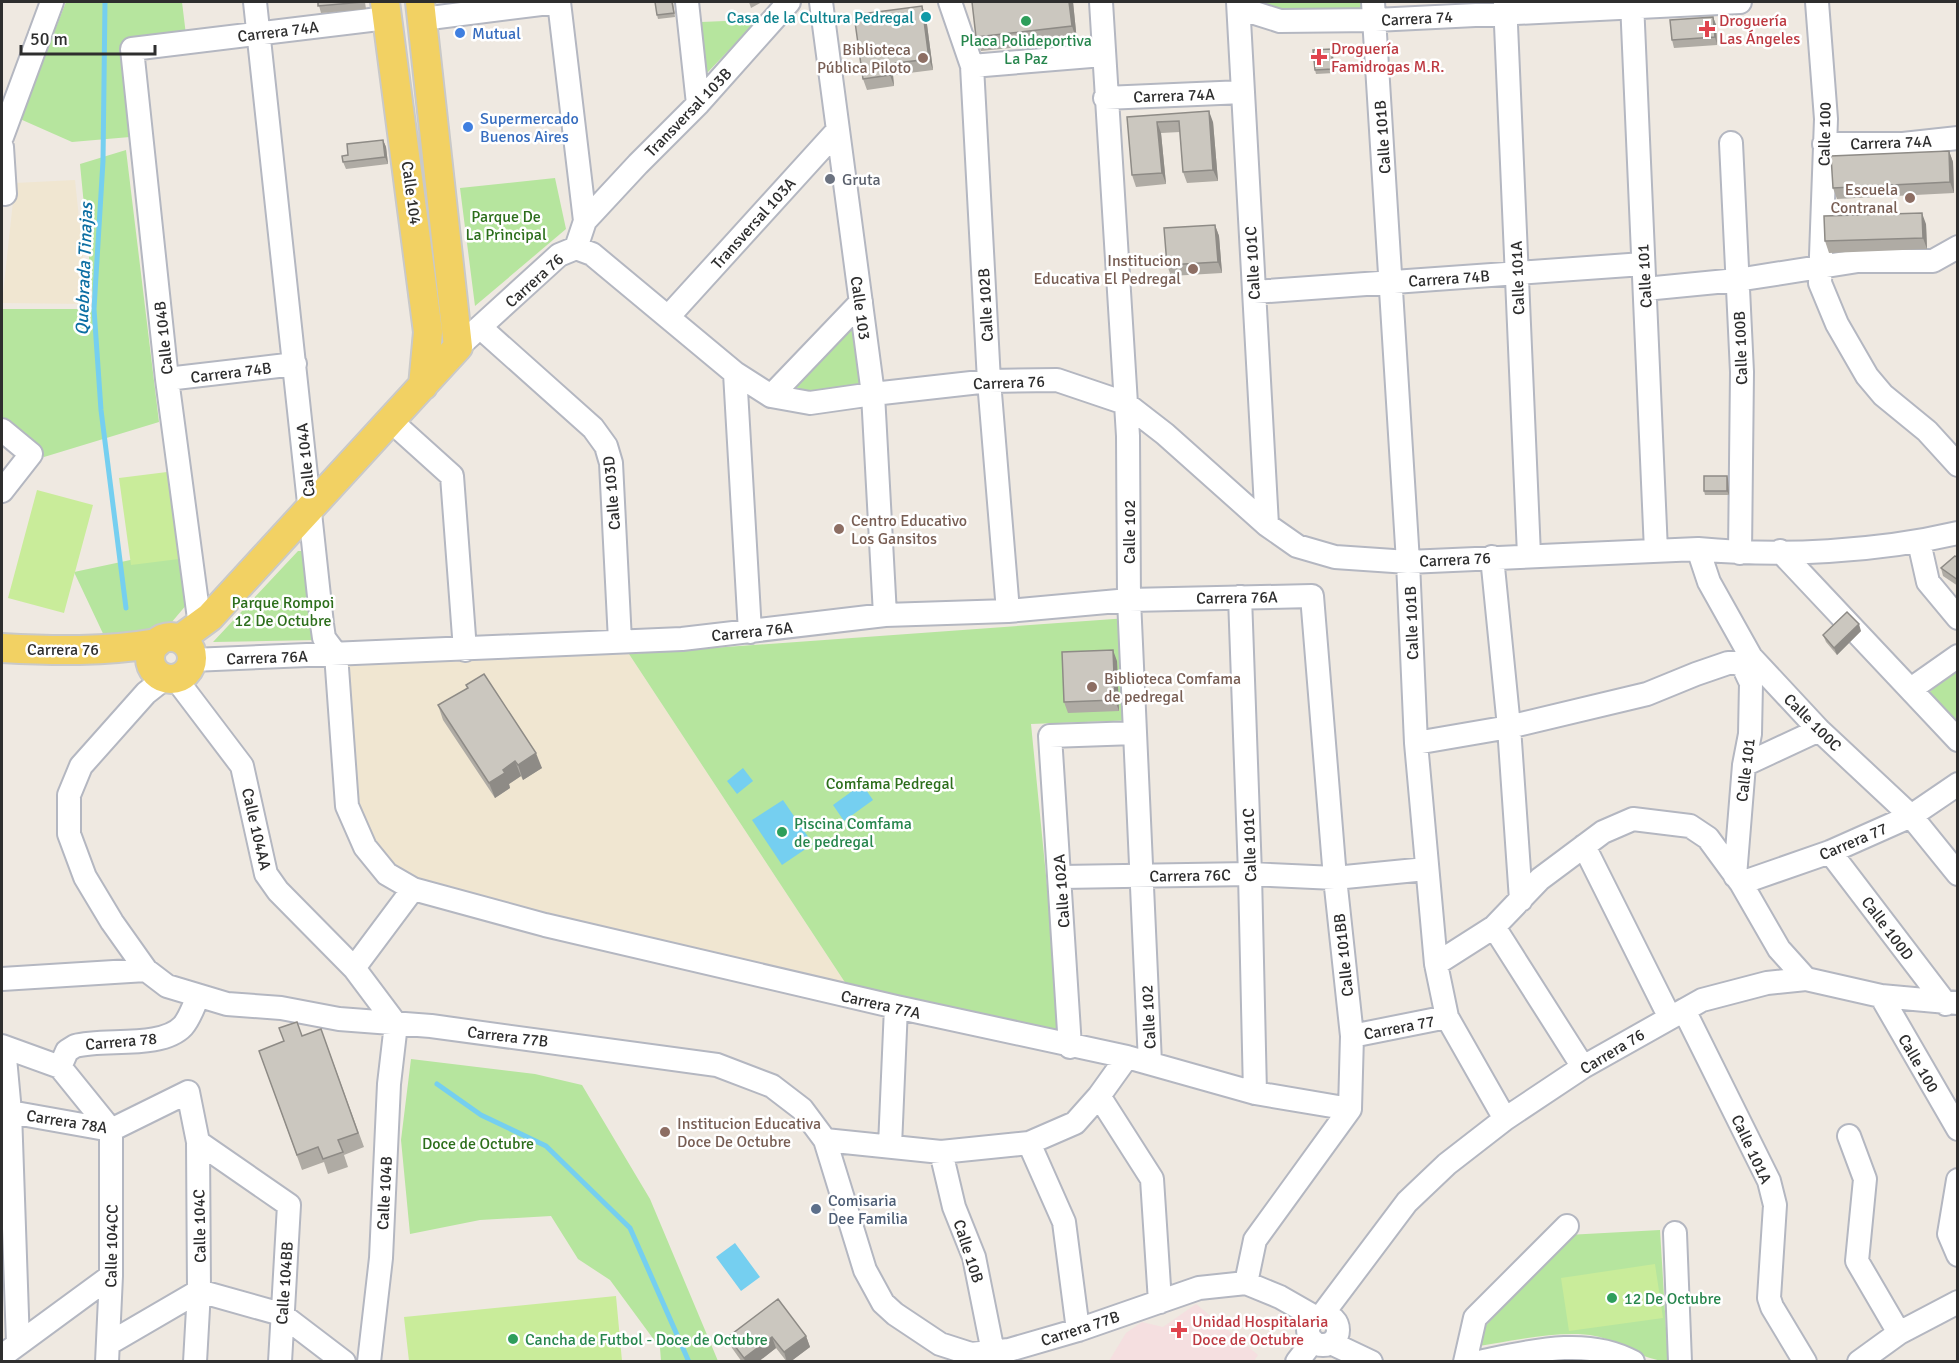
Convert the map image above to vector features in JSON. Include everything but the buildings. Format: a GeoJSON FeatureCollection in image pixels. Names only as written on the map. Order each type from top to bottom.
{"type":"FeatureCollection","features":[{"type":"Feature","properties":{"kind":"main road","name":"Calle 104"},"geometry":{"type":"LineString","coordinates":[[386,10],[428,332],[423,386]]}},
{"type":"Feature","properties":{"kind":"main road","name":"Calle 104"},"geometry":{"type":"LineString","coordinates":[[421,10],[458,347]]}},
{"type":"Feature","properties":{"kind":"main road","name":"Carrera 76"},"geometry":{"type":"LineString","coordinates":[[2,648],[54,651],[124,649],[175,656],[458,347]]}},
{"type":"Feature","properties":{"kind":"street"},"geometry":{"type":"LineString","coordinates":[[2,137],[52,2]]}},
{"type":"Feature","properties":{"kind":"street","name":"Calle 104A"},"geometry":{"type":"LineString","coordinates":[[255,2],[324,638],[336,654],[347,806],[365,847],[387,874],[413,889]]}},
{"type":"Feature","properties":{"kind":"street"},"geometry":{"type":"LineString","coordinates":[[421,10],[558,2],[585,221],[576,248]]}},
{"type":"Feature","properties":{"kind":"street"},"geometry":{"type":"LineString","coordinates":[[687,2],[698,104]]}},
{"type":"Feature","properties":{"kind":"street","name":"Transversal 103B"},"geometry":{"type":"LineString","coordinates":[[585,221],[698,104],[789,2]]}},
{"type":"Feature","properties":{"kind":"street","name":"Calle 103"},"geometry":{"type":"LineString","coordinates":[[821,2],[873,393],[885,615]]}},
{"type":"Feature","properties":{"kind":"street","name":"Calle 102B"},"geometry":{"type":"LineString","coordinates":[[950,2],[972,66],[989,381],[1008,611]]}},
{"type":"Feature","properties":{"kind":"street","name":"Calle 102"},"geometry":{"type":"LineString","coordinates":[[1101,2],[1105,98],[1124,348],[1128,436],[1129,600],[1150,1063]]}},
{"type":"Feature","properties":{"kind":"street","name":"Carrera 74"},"geometry":{"type":"LineString","coordinates":[[1238,5],[1280,21],[1374,11],[1740,2]]}},
{"type":"Feature","properties":{"kind":"street","name":"Calle 100"},"geometry":{"type":"LineString","coordinates":[[1817,2],[1826,119],[1820,283],[1836,324],[1867,376],[1883,395],[1927,431],[1958,465]]}},
{"type":"Feature","properties":{"kind":"street","name":"Calle 101"},"geometry":{"type":"LineString","coordinates":[[1632,4],[1656,552]]}},
{"type":"Feature","properties":{"kind":"street","name":"Calle 101C"},"geometry":{"type":"LineString","coordinates":[[1238,5],[1267,525]]}},
{"type":"Feature","properties":{"kind":"street","name":"Calle 101A"},"geometry":{"type":"LineString","coordinates":[[1505,8],[1529,555]]}},
{"type":"Feature","properties":{"kind":"street","name":"Carrera 74A"},"geometry":{"type":"LineString","coordinates":[[132,49],[258,33],[386,10]]}},
{"type":"Feature","properties":{"kind":"street","name":"Calle 101B"},"geometry":{"type":"LineString","coordinates":[[1374,11],[1408,562],[1416,743],[1436,964],[1447,1017],[1505,1119]]}},
{"type":"Feature","properties":{"kind":"street","name":"Calle 104B"},"geometry":{"type":"LineString","coordinates":[[132,49],[167,379],[175,656]]}},
{"type":"Feature","properties":{"kind":"street"},"geometry":{"type":"LineString","coordinates":[[972,66],[1103,55]]}},
{"type":"Feature","properties":{"kind":"street","name":"Carrera 74A"},"geometry":{"type":"LineString","coordinates":[[1105,98],[1243,92]]}},
{"type":"Feature","properties":{"kind":"street","name":"Transversal 103A"},"geometry":{"type":"LineString","coordinates":[[668,317],[838,130]]}},
{"type":"Feature","properties":{"kind":"street","name":"Carrera 74A"},"geometry":{"type":"LineString","coordinates":[[1824,144],[1903,144],[1958,138]]}},
{"type":"Feature","properties":{"kind":"street","name":"Calle 100B"},"geometry":{"type":"LineString","coordinates":[[1731,143],[1742,372],[1740,553]]}},
{"type":"Feature","properties":{"kind":"street"},"geometry":{"type":"LineString","coordinates":[[2,147],[5,195]]}},
{"type":"Feature","properties":{"kind":"street"},"geometry":{"type":"LineString","coordinates":[[1645,289],[1737,280],[1858,261],[1933,261],[1958,247]]}},
{"type":"Feature","properties":{"kind":"street","name":"Carrera 76"},"geometry":{"type":"LineString","coordinates":[[458,347],[558,255],[576,248],[592,254],[735,373],[771,396],[810,404],[873,393],[989,381],[1057,380],[1125,403],[1267,525],[1297,546],[1319,554],[1365,560],[1408,562],[1698,549],[1740,553],[1919,542],[1958,533]]}},
{"type":"Feature","properties":{"kind":"street","name":"Carrera 74B"},"geometry":{"type":"LineString","coordinates":[[1254,292],[1643,264]]}},
{"type":"Feature","properties":{"kind":"street"},"geometry":{"type":"LineString","coordinates":[[771,396],[861,302]]}},
{"type":"Feature","properties":{"kind":"street","name":"Calle 103D"},"geometry":{"type":"LineString","coordinates":[[481,328],[592,428],[606,446],[611,463],[620,641]]}},
{"type":"Feature","properties":{"kind":"street","name":"Carrera 74B"},"geometry":{"type":"LineString","coordinates":[[167,379],[295,364]]}},
{"type":"Feature","properties":{"kind":"street"},"geometry":{"type":"LineString","coordinates":[[735,373],[750,632]]}},
{"type":"Feature","properties":{"kind":"street"},"geometry":{"type":"LineString","coordinates":[[391,421],[452,476],[465,650]]}},
{"type":"Feature","properties":{"kind":"street"},"geometry":{"type":"LineString","coordinates":[[2,430],[31,454],[2,491]]}},
{"type":"Feature","properties":{"kind":"street"},"geometry":{"type":"LineString","coordinates":[[1229,490],[1239,496],[1264,480]]}},
{"type":"Feature","properties":{"kind":"street"},"geometry":{"type":"LineString","coordinates":[[286,535],[303,535],[315,543]]}},
{"type":"Feature","properties":{"kind":"street"},"geometry":{"type":"LineString","coordinates":[[1919,542],[1928,582],[1958,618]]}},
{"type":"Feature","properties":{"kind":"street","name":"Calle 100C"},"geometry":{"type":"LineString","coordinates":[[1698,549],[1709,582],[1751,657],[1819,730],[1911,816],[1958,874]]}},
{"type":"Feature","properties":{"kind":"street"},"geometry":{"type":"LineString","coordinates":[[1780,551],[1958,740]]}},
{"type":"Feature","properties":{"kind":"street"},"geometry":{"type":"LineString","coordinates":[[1492,557],[1509,727],[1521,900]]}},
{"type":"Feature","properties":{"kind":"street","name":"Carrera 76A"},"geometry":{"type":"LineString","coordinates":[[175,656],[465,650],[750,632],[885,615],[1008,611],[1129,600],[1312,596]]}},
{"type":"Feature","properties":{"kind":"street","name":"Calle 101BB"},"geometry":{"type":"LineString","coordinates":[[1312,596],[1335,878],[1352,1036],[1350,1109]]}},
{"type":"Feature","properties":{"kind":"street","name":"Calle 101C"},"geometry":{"type":"LineString","coordinates":[[1240,597],[1255,1093]]}},
{"type":"Feature","properties":{"kind":"street"},"geometry":{"type":"LineString","coordinates":[[146,970],[112,922],[85,877],[69,834],[69,795],[81,766],[175,656]]}},
{"type":"Feature","properties":{"kind":"street","name":"Calle 104AA"},"geometry":{"type":"LineString","coordinates":[[175,656],[242,766],[266,874],[278,891],[354,968],[396,1024]]}},
{"type":"Feature","properties":{"kind":"street"},"geometry":{"type":"LineString","coordinates":[[1911,689],[1958,656]]}},
{"type":"Feature","properties":{"kind":"street","name":"Calle 101"},"geometry":{"type":"LineString","coordinates":[[1509,727],[1647,694],[1728,663],[1743,666],[1751,683],[1750,734],[1744,765],[1738,880]]}},
{"type":"Feature","properties":{"kind":"street"},"geometry":{"type":"LineString","coordinates":[[1416,743],[1509,727]]}},
{"type":"Feature","properties":{"kind":"street"},"geometry":{"type":"LineString","coordinates":[[1744,765],[1819,730]]}},
{"type":"Feature","properties":{"kind":"street","name":"Calle 102A"},"geometry":{"type":"LineString","coordinates":[[1070,1047],[1061,877],[1050,736],[1135,733]]}},
{"type":"Feature","properties":{"kind":"street","name":"Carrera 77"},"geometry":{"type":"LineString","coordinates":[[1738,880],[1830,852],[1911,816],[1958,784]]}},
{"type":"Feature","properties":{"kind":"street"},"geometry":{"type":"LineString","coordinates":[[1436,964],[1494,927],[1540,879],[1603,832],[1633,819],[1690,826],[1708,838],[1738,880],[1779,949],[1806,979]]}},
{"type":"Feature","properties":{"kind":"street","name":"Calle 101A"},"geometry":{"type":"LineString","coordinates":[[1584,846],[1769,1181],[1775,1205],[1769,1298],[1805,1362]]}},
{"type":"Feature","properties":{"kind":"street","name":"Calle 100D"},"geometry":{"type":"LineString","coordinates":[[1830,852],[1952,1004]]}},
{"type":"Feature","properties":{"kind":"street","name":"Carrera 76C"},"geometry":{"type":"LineString","coordinates":[[1061,877],[1250,874],[1335,878],[1426,869]]}},
{"type":"Feature","properties":{"kind":"street"},"geometry":{"type":"LineString","coordinates":[[354,968],[413,889]]}},
{"type":"Feature","properties":{"kind":"street","name":"Carrera 77A"},"geometry":{"type":"LineString","coordinates":[[413,889],[545,925],[1070,1047],[1127,1057],[1255,1093],[1350,1109]]}},
{"type":"Feature","properties":{"kind":"street"},"geometry":{"type":"LineString","coordinates":[[1494,927],[1583,1067]]}},
{"type":"Feature","properties":{"kind":"street"},"geometry":{"type":"LineString","coordinates":[[2,979],[146,970]]}},
{"type":"Feature","properties":{"kind":"street","name":"Carrera 77B"},"geometry":{"type":"LineString","coordinates":[[146,970],[167,986],[227,1004],[280,1008],[339,1019],[524,1038],[717,1065],[772,1086],[802,1109],[825,1140],[865,1270],[883,1303],[895,1314],[940,1344],[971,1354],[993,1352],[1078,1330],[1199,1288],[1246,1283],[1280,1297],[1315,1339],[1367,1360]]}},
{"type":"Feature","properties":{"kind":"street","name":"Carrera 76"},"geometry":{"type":"LineString","coordinates":[[1315,1339],[1342,1290],[1407,1202],[1447,1164],[1505,1119],[1583,1067],[1677,1013],[1702,1000],[1745,989],[1806,979],[1881,996],[1952,1004]]}},
{"type":"Feature","properties":{"kind":"street","name":"Calle 100"},"geometry":{"type":"LineString","coordinates":[[1881,996],[1958,1129]]}},
{"type":"Feature","properties":{"kind":"street","name":"Carrera 78"},"geometry":{"type":"LineString","coordinates":[[60,1067],[68,1051],[75,1046],[159,1038],[176,1032],[189,1018],[198,997]]}},
{"type":"Feature","properties":{"kind":"street"},"geometry":{"type":"LineString","coordinates":[[890,1146],[896,1007]]}},
{"type":"Feature","properties":{"kind":"street","name":"Carrera 77"},"geometry":{"type":"LineString","coordinates":[[1352,1036],[1447,1017]]}},
{"type":"Feature","properties":{"kind":"street","name":"Calle 104B"},"geometry":{"type":"LineString","coordinates":[[369,1362],[364,1336],[381,1258],[389,1084],[396,1024]]}},
{"type":"Feature","properties":{"kind":"street"},"geometry":{"type":"LineString","coordinates":[[10,1350],[10,1112],[3,1047],[60,1067],[111,1130]]}},
{"type":"Feature","properties":{"kind":"street"},"geometry":{"type":"LineString","coordinates":[[825,1140],[941,1152],[1029,1143],[1075,1123],[1127,1057]]}},
{"type":"Feature","properties":{"kind":"street","name":"Carrera 78A"},"geometry":{"type":"LineString","coordinates":[[10,1112],[111,1130],[188,1092]]}},
{"type":"Feature","properties":{"kind":"street","name":"Calle 104C"},"geometry":{"type":"LineString","coordinates":[[188,1092],[198,1142],[199,1291],[195,1362]]}},
{"type":"Feature","properties":{"kind":"street"},"geometry":{"type":"LineString","coordinates":[[1099,1095],[1152,1179],[1160,1302]]}},
{"type":"Feature","properties":{"kind":"street"},"geometry":{"type":"LineString","coordinates":[[1246,1283],[1255,1240],[1350,1109]]}},
{"type":"Feature","properties":{"kind":"street","name":"Calle 104CC"},"geometry":{"type":"LineString","coordinates":[[108,1353],[111,1276],[111,1130]]}},
{"type":"Feature","properties":{"kind":"street"},"geometry":{"type":"LineString","coordinates":[[1849,1136],[1865,1179],[1857,1261],[1899,1333]]}},
{"type":"Feature","properties":{"kind":"street","name":"Calle 104BB"},"geometry":{"type":"LineString","coordinates":[[198,1142],[289,1205],[280,1362]]}},
{"type":"Feature","properties":{"kind":"street"},"geometry":{"type":"LineString","coordinates":[[1029,1143],[1064,1222],[1078,1330]]}},
{"type":"Feature","properties":{"kind":"street","name":"Calle 10B"},"geometry":{"type":"LineString","coordinates":[[941,1152],[954,1207],[974,1257],[993,1352]]}},
{"type":"Feature","properties":{"kind":"street"},"geometry":{"type":"LineString","coordinates":[[1958,1179],[1953,1235],[1958,1255]]}},
{"type":"Feature","properties":{"kind":"street"},"geometry":{"type":"LineString","coordinates":[[1465,1362],[1475,1318],[1567,1226]]}},
{"type":"Feature","properties":{"kind":"street"},"geometry":{"type":"LineString","coordinates":[[1674,1233],[1680,1362]]}},
{"type":"Feature","properties":{"kind":"street"},"geometry":{"type":"LineString","coordinates":[[10,1350],[111,1276]]}},
{"type":"Feature","properties":{"kind":"street"},"geometry":{"type":"LineString","coordinates":[[108,1353],[199,1291],[281,1314],[344,1362]]}},
{"type":"Feature","properties":{"kind":"street"},"geometry":{"type":"LineString","coordinates":[[1859,1362],[1899,1333],[1958,1302]]}},
{"type":"Feature","properties":{"kind":"street"},"geometry":{"type":"LineString","coordinates":[[1479,1362],[1605,1350],[1632,1361]]}},
{"type":"Feature","properties":{"kind":"shaded area"},"geometry":{"type":"Polygon","coordinates":[[[75,180],[88,304],[2,303],[15,183],[75,180]]]}},
{"type":"Feature","properties":{"kind":"shaded area"},"geometry":{"type":"Polygon","coordinates":[[[629,654],[848,987],[431,890],[389,866],[375,847],[356,806],[347,666],[629,654]]]}},
{"type":"Feature","properties":{"kind":"shaded area","name":"Unidad Hospitalaria Doce de Octubre"},"geometry":{"type":"Polygon","coordinates":[[[1196,1304],[1258,1355],[1254,1361],[1109,1361],[1126,1333],[1142,1322],[1163,1327],[1196,1304]]]}},
{"type":"Feature","properties":{"kind":"green space"},"geometry":{"type":"Polygon","coordinates":[[[66,2],[182,2],[186,35],[121,47],[130,137],[72,142],[20,119],[66,2]]]}},
{"type":"Feature","properties":{"kind":"green space"},"geometry":{"type":"Polygon","coordinates":[[[1253,2],[1366,2],[1366,8],[1280,12],[1253,2]]]}},
{"type":"Feature","properties":{"kind":"green space"},"geometry":{"type":"Polygon","coordinates":[[[749,20],[753,25],[707,73],[701,22],[749,20]]]}},
{"type":"Feature","properties":{"kind":"green space"},"geometry":{"type":"Polygon","coordinates":[[[126,150],[159,422],[44,457],[2,423],[2,309],[94,309],[80,164],[126,150]]]}},
{"type":"Feature","properties":{"kind":"green space","name":"Parque De La Principal"},"geometry":{"type":"Polygon","coordinates":[[[555,178],[566,229],[475,306],[460,188],[555,178]]]}},
{"type":"Feature","properties":{"kind":"green space"},"geometry":{"type":"Polygon","coordinates":[[[855,316],[862,396],[779,392],[855,316]]]}},
{"type":"Feature","properties":{"kind":"green space"},"geometry":{"type":"Polygon","coordinates":[[[167,472],[179,559],[131,565],[119,478],[167,472]]]}},
{"type":"Feature","properties":{"kind":"green space"},"geometry":{"type":"Polygon","coordinates":[[[37,490],[93,505],[64,613],[8,598],[37,490]]]}},
{"type":"Feature","properties":{"kind":"green space"},"geometry":{"type":"Polygon","coordinates":[[[182,549],[193,597],[160,636],[107,642],[74,572],[182,549]]]}},
{"type":"Feature","properties":{"kind":"green space","name":"Parque Rompoi 12 De Octubre"},"geometry":{"type":"Polygon","coordinates":[[[298,551],[304,551],[317,640],[213,642],[298,551]]]}},
{"type":"Feature","properties":{"kind":"green space","name":"Comfama Pedregal"},"geometry":{"type":"Polygon","coordinates":[[[1128,618],[1137,720],[1031,724],[1062,1037],[848,987],[629,654],[1128,618]]]}},
{"type":"Feature","properties":{"kind":"green space"},"geometry":{"type":"Polygon","coordinates":[[[1957,670],[1957,727],[1923,697],[1957,670]]]}},
{"type":"Feature","properties":{"kind":"green space","name":"Doce de Octubre"},"geometry":{"type":"Polygon","coordinates":[[[411,1059],[535,1074],[582,1085],[650,1199],[718,1361],[661,1361],[660,1348],[610,1280],[578,1259],[551,1216],[480,1220],[410,1234],[401,1140],[411,1059]]]}},
{"type":"Feature","properties":{"kind":"green space","name":"12 De Octubre"},"geometry":{"type":"Polygon","coordinates":[[[1660,1230],[1668,1361],[1649,1358],[1605,1339],[1581,1334],[1548,1335],[1466,1348],[1567,1235],[1660,1230]]]}},
{"type":"Feature","properties":{"kind":"green space","name":"12 De Octubre"},"geometry":{"type":"Polygon","coordinates":[[[1655,1264],[1663,1318],[1569,1331],[1561,1278],[1655,1264]]]}},
{"type":"Feature","properties":{"kind":"green space","name":"Cancha de Futbol - Doce de Octubre"},"geometry":{"type":"Polygon","coordinates":[[[616,1296],[622,1361],[409,1361],[404,1317],[616,1296]]]}},
{"type":"Feature","properties":{"kind":"water"},"geometry":{"type":"Polygon","coordinates":[[[743,768],[753,781],[737,794],[727,781],[743,768]]]}},
{"type":"Feature","properties":{"kind":"water"},"geometry":{"type":"Polygon","coordinates":[[[862,784],[873,800],[844,821],[833,805],[862,784]]]}},
{"type":"Feature","properties":{"kind":"water","name":"Piscina Comfama de pedregal"},"geometry":{"type":"Polygon","coordinates":[[[783,800],[813,844],[782,865],[752,820],[783,800]]]}},
{"type":"Feature","properties":{"kind":"water"},"geometry":{"type":"Polygon","coordinates":[[[735,1243],[760,1277],[741,1291],[716,1257],[735,1243]]]}},
{"type":"Feature","properties":{"kind":"waterway","name":"Quebrada Tinajas"},"geometry":{"type":"LineString","coordinates":[[105,2],[103,161],[94,309],[101,410],[126,608]]}},
{"type":"Feature","properties":{"kind":"waterway","name":"Quebrada Tinajas"},"geometry":{"type":"LineString","coordinates":[[437,1084],[481,1115],[546,1146],[630,1228],[689,1362]]}},
{"type":"Feature","properties":{"kind":"place","name":"Casa de la Cultura Pedregal"},"geometry":{"type":"Point","coordinates":[926,17]}},
{"type":"Feature","properties":{"kind":"place","name":"Placa Polideportiva La Paz"},"geometry":{"type":"Point","coordinates":[1026,21]}},
{"type":"Feature","properties":{"kind":"place","name":"Droguería Las Ángeles"},"geometry":{"type":"Point","coordinates":[1707,29]}},
{"type":"Feature","properties":{"kind":"place","name":"Mutual"},"geometry":{"type":"Point","coordinates":[460,33]}},
{"type":"Feature","properties":{"kind":"place","name":"Droguería Famidrogas M.R."},"geometry":{"type":"Point","coordinates":[1319,57]}},
{"type":"Feature","properties":{"kind":"place","name":"Biblioteca Pública Piloto"},"geometry":{"type":"Point","coordinates":[923,58]}},
{"type":"Feature","properties":{"kind":"place","name":"Supermercado Buenos Aires"},"geometry":{"type":"Point","coordinates":[468,127]}},
{"type":"Feature","properties":{"kind":"place","name":"Gruta"},"geometry":{"type":"Point","coordinates":[830,179]}},
{"type":"Feature","properties":{"kind":"place","name":"Escuela Contranal"},"geometry":{"type":"Point","coordinates":[1910,198]}},
{"type":"Feature","properties":{"kind":"place","name":"Institucion Educativa El Pedregal"},"geometry":{"type":"Point","coordinates":[1193,269]}},
{"type":"Feature","properties":{"kind":"place","name":"Centro Educativo Los Gansitos"},"geometry":{"type":"Point","coordinates":[839,529]}},
{"type":"Feature","properties":{"kind":"place","name":"Biblioteca Comfama de pedregal"},"geometry":{"type":"Point","coordinates":[1092,687]}},
{"type":"Feature","properties":{"kind":"place","name":"Piscina Comfama de pedregal"},"geometry":{"type":"Point","coordinates":[782,832]}},
{"type":"Feature","properties":{"kind":"place","name":"Institucion Educativa Doce De Octubre"},"geometry":{"type":"Point","coordinates":[665,1132]}},
{"type":"Feature","properties":{"kind":"place","name":"Comisaria Dee Familia"},"geometry":{"type":"Point","coordinates":[816,1209]}},
{"type":"Feature","properties":{"kind":"place","name":"12 De Octubre"},"geometry":{"type":"Point","coordinates":[1612,1298]}},
{"type":"Feature","properties":{"kind":"place","name":"Unidad Hospitalaria Doce de Octubre"},"geometry":{"type":"Point","coordinates":[1179,1330]}},
{"type":"Feature","properties":{"kind":"place","name":"Cancha de Futbol - Doce de Octubre"},"geometry":{"type":"Point","coordinates":[513,1339]}}]}
